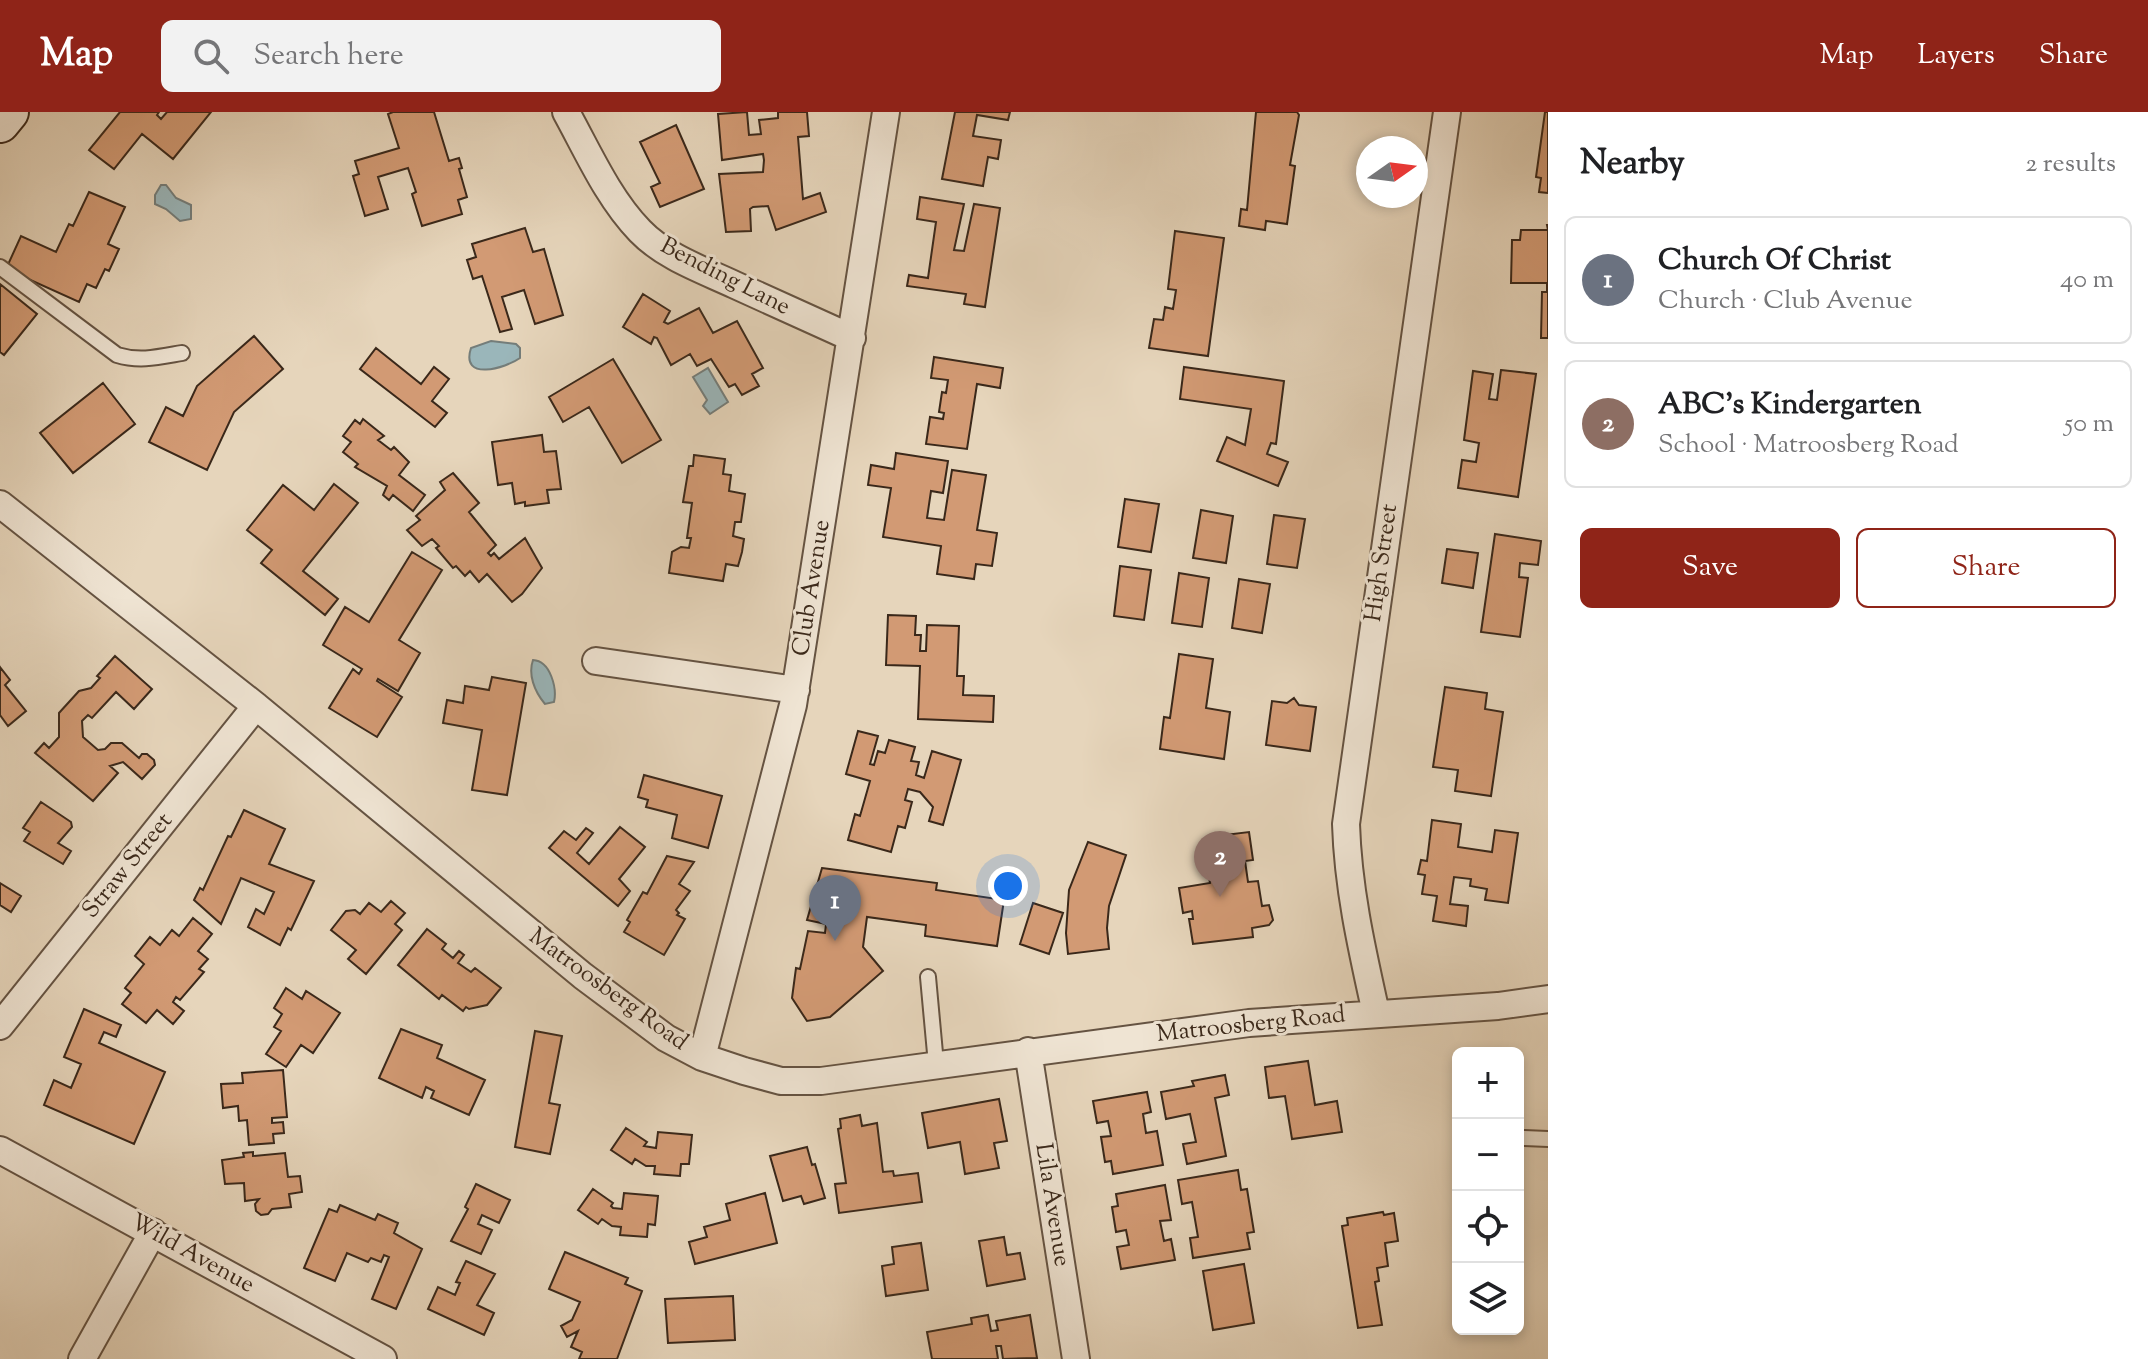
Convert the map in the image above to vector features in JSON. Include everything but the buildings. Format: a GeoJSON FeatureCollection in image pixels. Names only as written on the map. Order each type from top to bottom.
{"type":"FeatureCollection","features":[{"type":"Feature","properties":{"kind":"street"},"geometry":{"type":"LineString","coordinates":[[0,123],[9,112]]}},
{"type":"Feature","properties":{"kind":"street","name":"Bending Lane"},"geometry":{"type":"LineString","coordinates":[[566,112],[606,184],[642,234],[703,270],[852,338]]}},
{"type":"Feature","properties":{"kind":"street","name":"Club Avenue"},"geometry":{"type":"LineString","coordinates":[[702,1057],[796,690],[886,112]]}},
{"type":"Feature","properties":{"kind":"street","name":"High Street"},"geometry":{"type":"LineString","coordinates":[[1376,1013],[1347,869],[1346,824],[1447,112]]}},
{"type":"Feature","properties":{"kind":"street","name":"Matroosberg Road"},"geometry":{"type":"LineString","coordinates":[[0,504],[256,706],[583,976],[666,1038],[702,1057],[781,1081],[821,1081],[1249,1023],[1498,1006],[1548,999]]}},
{"type":"Feature","properties":{"kind":"street"},"geometry":{"type":"LineString","coordinates":[[596,661],[796,690]]}},
{"type":"Feature","properties":{"kind":"street","name":"Straw Street"},"geometry":{"type":"LineString","coordinates":[[0,1026],[256,706]]}},
{"type":"Feature","properties":{"kind":"street","name":"Lila Avenue"},"geometry":{"type":"LineString","coordinates":[[1028,1051],[1076,1359]]}},
{"type":"Feature","properties":{"kind":"street","name":"Wild Avenue"},"geometry":{"type":"LineString","coordinates":[[0,1150],[383,1359]]}},
{"type":"Feature","properties":{"kind":"street"},"geometry":{"type":"LineString","coordinates":[[90,1356],[153,1232]]}},
{"type":"Feature","properties":{"kind":"lane"},"geometry":{"type":"LineString","coordinates":[[0,267],[117,355],[146,360],[182,353]]}},
{"type":"Feature","properties":{"kind":"lane"},"geometry":{"type":"LineString","coordinates":[[928,977],[936,1064]]}},
{"type":"Feature","properties":{"kind":"lane"},"geometry":{"type":"LineString","coordinates":[[1524,1138],[1548,1139]]}},
{"type":"Feature","properties":{"kind":"water"},"geometry":{"type":"Polygon","coordinates":[[[161,185],[166,185],[176,198],[191,205],[191,219],[180,221],[155,204],[155,195],[161,185]]]}},
{"type":"Feature","properties":{"kind":"water"},"geometry":{"type":"Polygon","coordinates":[[[491,341],[516,344],[520,348],[520,358],[495,368],[478,369],[469,359],[471,348],[491,341]]]}},
{"type":"Feature","properties":{"kind":"water"},"geometry":{"type":"Polygon","coordinates":[[[708,368],[728,402],[710,414],[703,406],[707,400],[693,377],[708,368]]]}},
{"type":"Feature","properties":{"kind":"water"},"geometry":{"type":"Polygon","coordinates":[[[533,660],[548,670],[555,690],[554,702],[545,704],[538,694],[532,677],[533,660]]]}},
{"type":"Feature","properties":{"kind":"place","name":"ABC's Kindergarten"},"geometry":{"type":"Point","coordinates":[1220,897]}},
{"type":"Feature","properties":{"kind":"place","name":"Church Of Christ"},"geometry":{"type":"Point","coordinates":[835,941]}}]}
